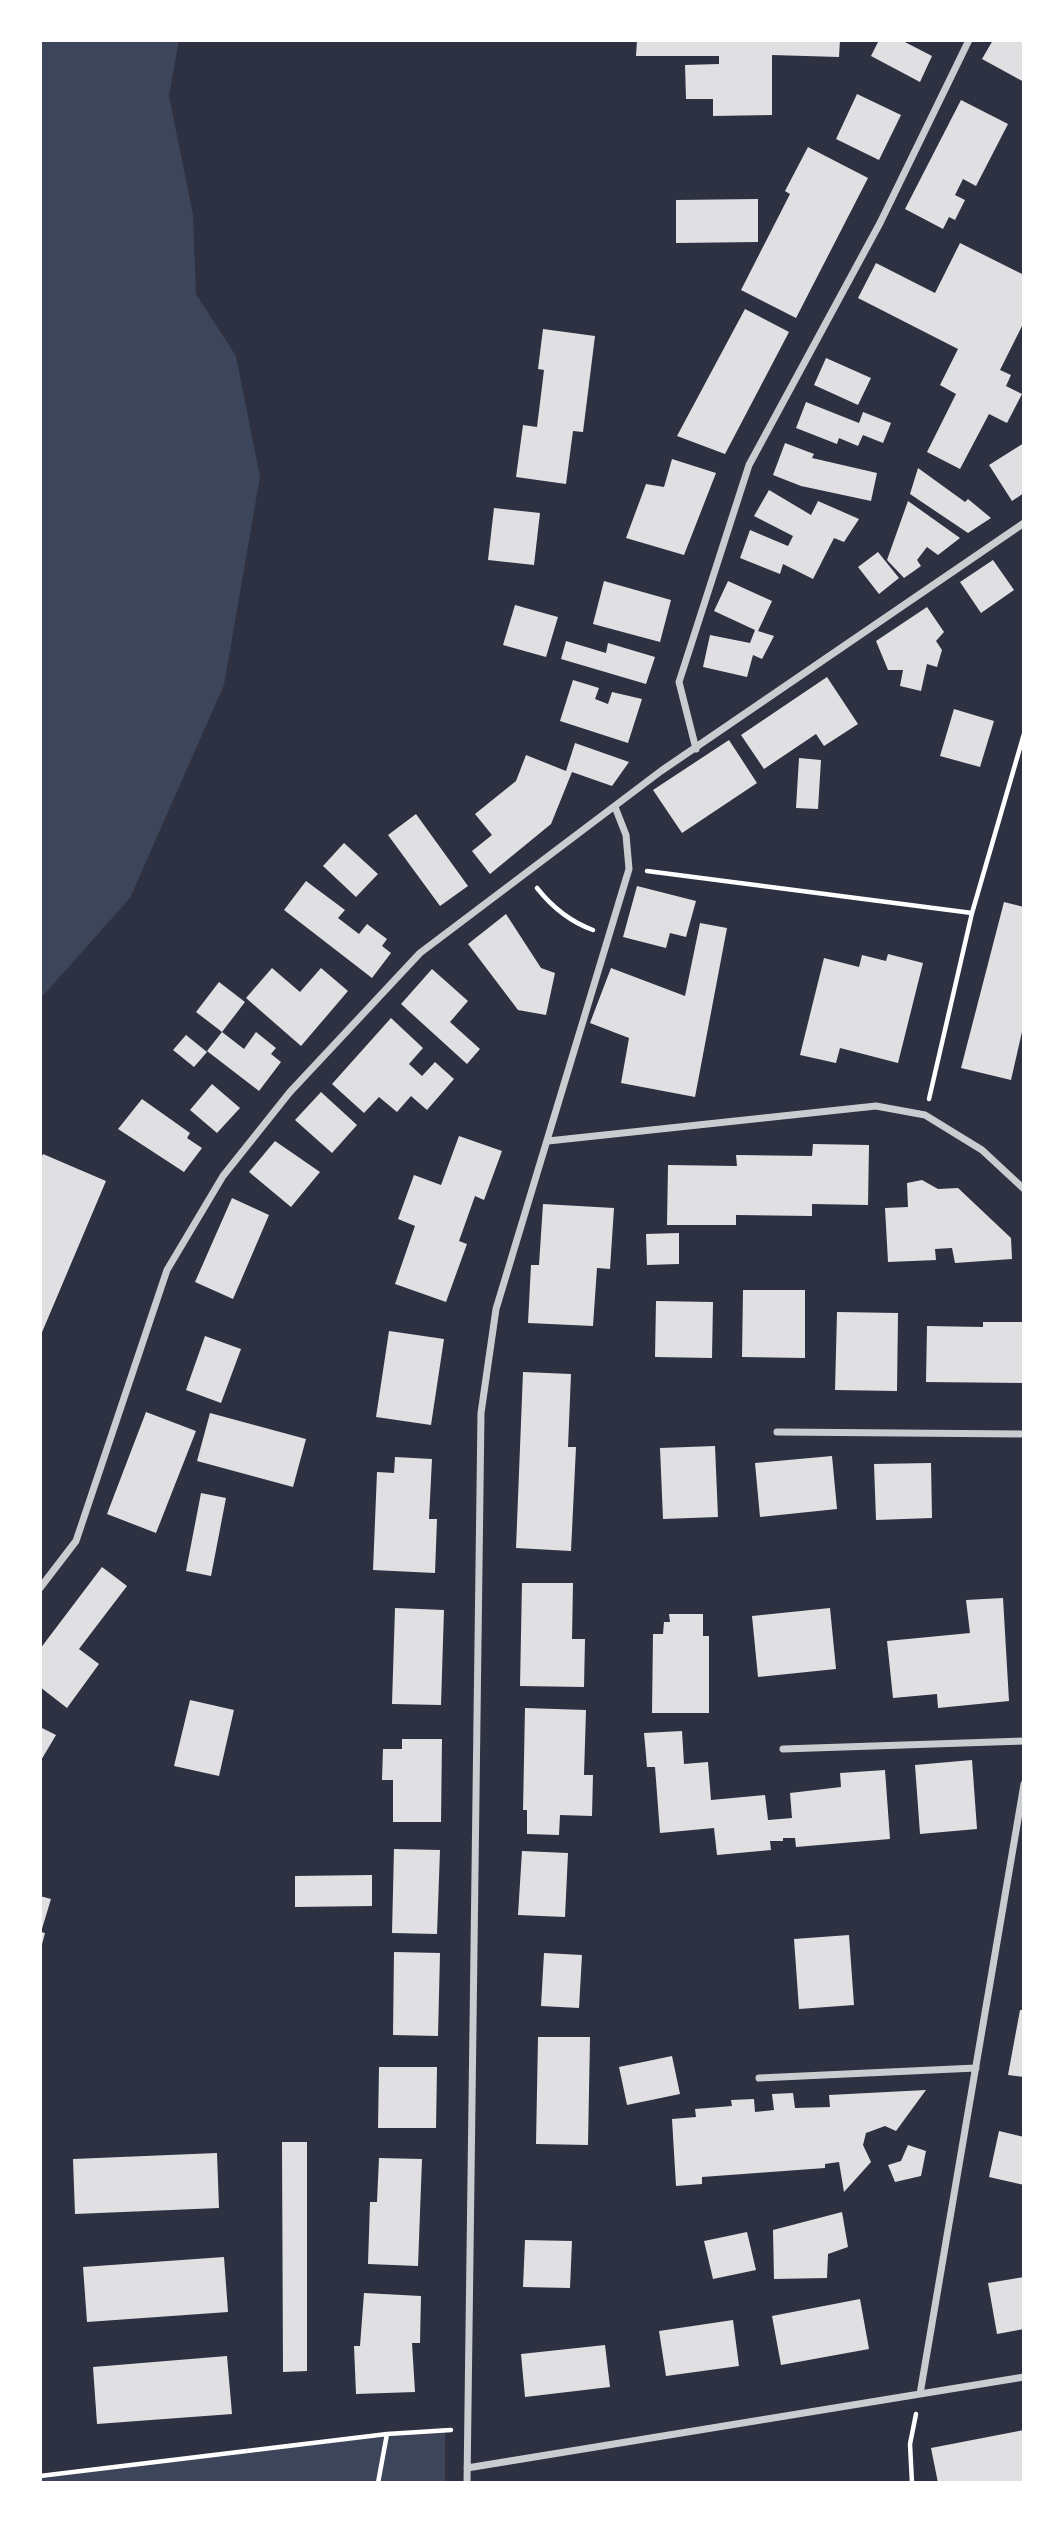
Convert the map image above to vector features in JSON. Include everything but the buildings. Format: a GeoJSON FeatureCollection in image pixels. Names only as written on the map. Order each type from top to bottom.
{"type":"FeatureCollection","features":[{"type":"Feature","properties":{"kind":"street"},"geometry":{"type":"LineString","coordinates":[[696,749],[679,682],[749,465],[880,223],[969,40]]}},
{"type":"Feature","properties":{"kind":"street"},"geometry":{"type":"LineString","coordinates":[[40,1588],[76,1541],[167,1270],[223,1176],[290,1092],[419,953],[661,771],[1024,523]]}},
{"type":"Feature","properties":{"kind":"street"},"geometry":{"type":"LineString","coordinates":[[467,2483],[476,1963],[481,1413],[496,1309],[629,869],[626,835],[615,807]]}},
{"type":"Feature","properties":{"kind":"street"},"geometry":{"type":"LineString","coordinates":[[548,1140],[876,1106],[925,1115],[982,1150],[1024,1189]]}},
{"type":"Feature","properties":{"kind":"street"},"geometry":{"type":"LineString","coordinates":[[777,1432],[1024,1434]]}},
{"type":"Feature","properties":{"kind":"street"},"geometry":{"type":"LineString","coordinates":[[783,1749],[1024,1741]]}},
{"type":"Feature","properties":{"kind":"street"},"geometry":{"type":"LineString","coordinates":[[920,2394],[1024,1784]]}},
{"type":"Feature","properties":{"kind":"street"},"geometry":{"type":"LineString","coordinates":[[759,2078],[975,2067]]}},
{"type":"Feature","properties":{"kind":"street"},"geometry":{"type":"LineString","coordinates":[[467,2468],[1024,2377]]}},
{"type":"Feature","properties":{"kind":"path"},"geometry":{"type":"LineString","coordinates":[[925,1115],[972,914],[1024,734]]}},
{"type":"Feature","properties":{"kind":"path"},"geometry":{"type":"LineString","coordinates":[[629,869],[972,914]]}},
{"type":"Feature","properties":{"kind":"path"},"geometry":{"type":"LineString","coordinates":[[540,891],[547,901],[578,925],[609,936]]}},
{"type":"Feature","properties":{"kind":"path"},"geometry":{"type":"LineString","coordinates":[[912,2483],[910,2444],[920,2394]]}},
{"type":"Feature","properties":{"kind":"path"},"geometry":{"type":"LineString","coordinates":[[40,2476],[387,2434],[466,2430]]}},
{"type":"Feature","properties":{"kind":"path"},"geometry":{"type":"LineString","coordinates":[[378,2483],[387,2434]]}},
{"type":"Feature","properties":{"kind":"shaded area"},"geometry":{"type":"Polygon","coordinates":[[[40,40],[179,40],[169,96],[193,215],[196,294],[236,356],[260,477],[224,685],[130,898],[40,999],[40,40]]]}},
{"type":"Feature","properties":{"kind":"shaded area"},"geometry":{"type":"Polygon","coordinates":[[[445,2427],[445,2483],[40,2483],[40,2476],[445,2427]]]}}]}
